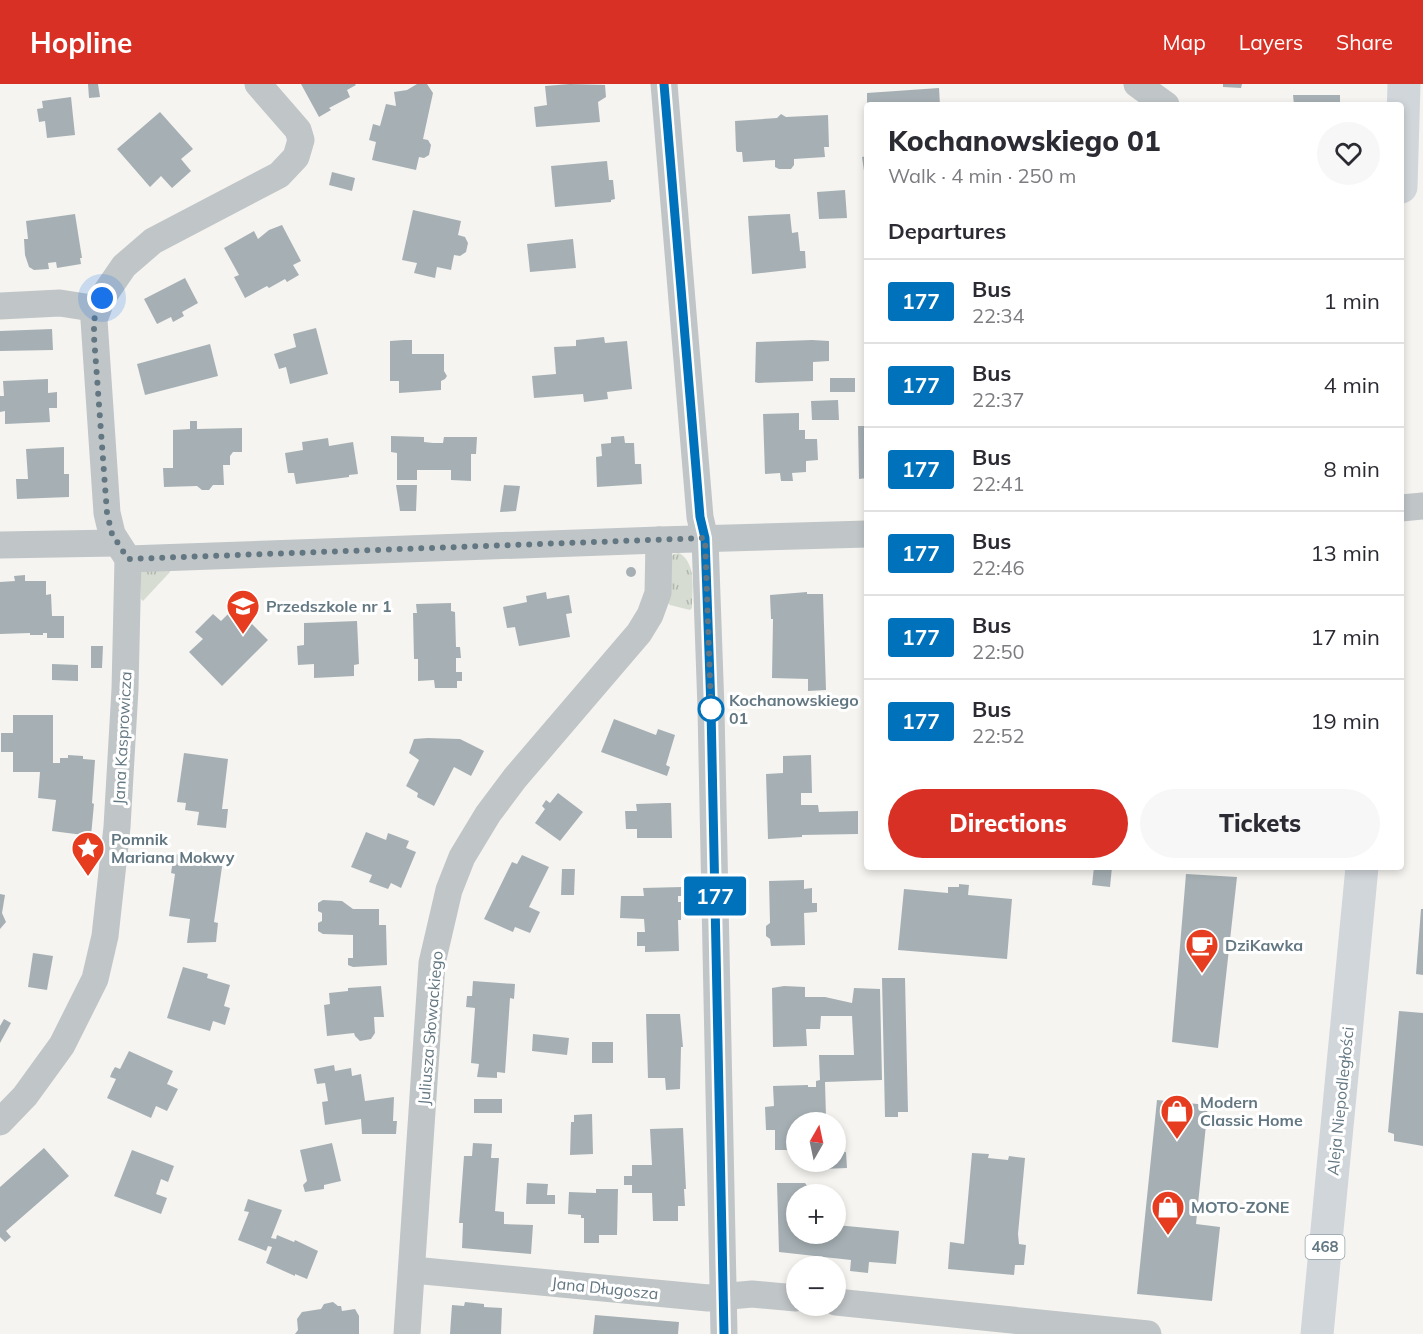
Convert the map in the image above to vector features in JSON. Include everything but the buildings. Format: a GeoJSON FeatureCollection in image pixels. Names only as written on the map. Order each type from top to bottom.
{"type":"FeatureCollection","features":[{"type":"Feature","properties":{"kind":"main road"},"geometry":{"type":"LineString","coordinates":[[1403,102],[1404,84]]}},
{"type":"Feature","properties":{"kind":"main road","name":"Aleja Niepodległości"},"geometry":{"type":"LineString","coordinates":[[1317,1334],[1362,870]]}},
{"type":"Feature","properties":{"kind":"street"},"geometry":{"type":"LineString","coordinates":[[0,306],[60,303],[98,309],[102,298],[124,266],[153,241],[279,174],[296,157],[301,140],[298,130],[258,84]]}},
{"type":"Feature","properties":{"kind":"street"},"geometry":{"type":"LineString","coordinates":[[664,84],[700,517],[705,538],[724,1334]]}},
{"type":"Feature","properties":{"kind":"street"},"geometry":{"type":"LineString","coordinates":[[1137,84],[1162,102]]}},
{"type":"Feature","properties":{"kind":"street","name":"Jana Kasprowicza"},"geometry":{"type":"LineString","coordinates":[[0,1122],[25,1096],[62,1046],[95,979],[105,936],[118,816],[125,689],[122,551],[112,534],[107,513],[94,337],[94,320],[98,309]]}},
{"type":"Feature","properties":{"kind":"street"},"geometry":{"type":"LineString","coordinates":[[1404,508],[1423,506]]}},
{"type":"Feature","properties":{"kind":"street"},"geometry":{"type":"LineString","coordinates":[[0,545],[122,551],[864,534]]}},
{"type":"Feature","properties":{"kind":"street","name":"Juliusza Słowackiego"},"geometry":{"type":"LineString","coordinates":[[407,1334],[432,963],[449,890],[462,857],[488,814],[515,778],[639,633],[650,615],[658,593],[659,540]]}},
{"type":"Feature","properties":{"kind":"street","name":"Jana Długosza"},"geometry":{"type":"LineString","coordinates":[[413,1270],[708,1298],[752,1294],[786,1297]]}},
{"type":"Feature","properties":{"kind":"street"},"geometry":{"type":"LineString","coordinates":[[846,1303],[1148,1334]]}},
{"type":"Feature","properties":{"kind":"green space"},"geometry":{"type":"Polygon","coordinates":[[[679,553],[689,563],[691,570],[692,608],[690,610],[668,603],[670,558],[679,553]]]}},
{"type":"Feature","properties":{"kind":"green space"},"geometry":{"type":"Polygon","coordinates":[[[143,570],[170,570],[170,572],[143,601],[141,599],[141,572],[143,570]]]}},
{"type":"Feature","properties":{"kind":"bus line","name":"177"},"geometry":{"type":"LineString","coordinates":[[664,84],[700,517],[705,538],[711,709],[724,1334]]}},
{"type":"Feature","properties":{"kind":"place","name":"Przedszkole nr 1"},"geometry":{"type":"Point","coordinates":[243,635]}},
{"type":"Feature","properties":{"kind":"place","name":"Kochanowskiego 01"},"geometry":{"type":"Point","coordinates":[711,709]}},
{"type":"Feature","properties":{"kind":"place","name":"Pomnik Mariana Mokwy"},"geometry":{"type":"Point","coordinates":[88,877]}},
{"type":"Feature","properties":{"kind":"place","name":"DziKawka"},"geometry":{"type":"Point","coordinates":[1202,974]}},
{"type":"Feature","properties":{"kind":"place","name":"Modern Classic Home"},"geometry":{"type":"Point","coordinates":[1177,1140]}},
{"type":"Feature","properties":{"kind":"place","name":"MOTO-ZONE"},"geometry":{"type":"Point","coordinates":[1168,1236]}},
{"type":"Feature","properties":{"kind":"route"},"geometry":{"type":"LineString","coordinates":[[102,298],[94,320],[94,337],[107,513],[116,543],[128,559],[705,538],[711,709]]}}]}
